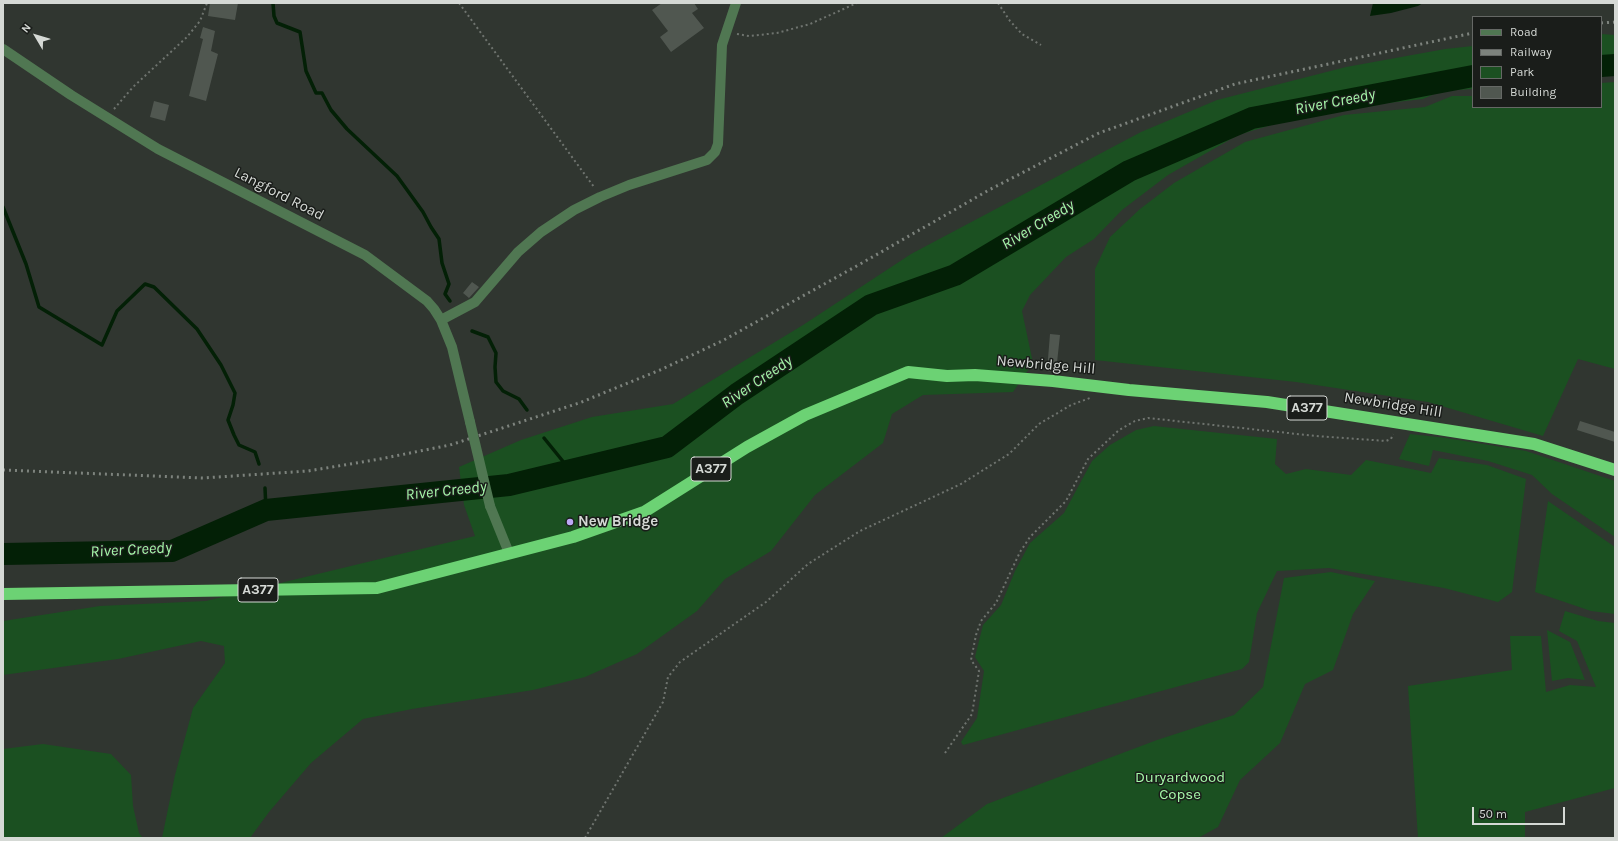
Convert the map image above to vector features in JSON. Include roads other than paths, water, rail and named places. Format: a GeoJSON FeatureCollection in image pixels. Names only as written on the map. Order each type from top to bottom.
{"type":"FeatureCollection","features":[{"type":"Feature","properties":{"kind":"highway","name":"Newbridge Hill"},"geometry":{"type":"LineString","coordinates":[[509,553],[573,537],[644,512],[747,446],[805,415],[908,372],[947,376],[983,375],[1267,402],[1534,444],[1615,470]]}},
{"type":"Feature","properties":{"kind":"highway","name":"A377"},"geometry":{"type":"LineString","coordinates":[[3,594],[377,588],[509,553]]}},
{"type":"Feature","properties":{"kind":"street"},"geometry":{"type":"LineString","coordinates":[[441,320],[475,302],[518,252],[541,232],[574,210],[629,185],[707,160],[715,152],[718,144],[722,45],[736,3]]}},
{"type":"Feature","properties":{"kind":"street","name":"Langford Road"},"geometry":{"type":"LineString","coordinates":[[3,49],[158,149],[365,255],[427,301],[441,320],[452,347],[490,506],[509,553]]}},
{"type":"Feature","properties":{"kind":"waterway"},"geometry":{"type":"LineString","coordinates":[[273,3],[274,16],[277,23],[300,32],[306,71],[316,93],[322,93],[331,110],[347,129],[397,176],[423,212],[439,239],[442,263],[449,284],[445,294],[450,301]]}},
{"type":"Feature","properties":{"kind":"waterway","name":"River Creedy"},"geometry":{"type":"LineString","coordinates":[[1602,66],[1615,65]]}},
{"type":"Feature","properties":{"kind":"waterway","name":"River Creedy"},"geometry":{"type":"LineString","coordinates":[[3,554],[172,551],[266,510],[509,485],[667,447],[737,394],[871,305],[955,275],[1129,171],[1252,118],[1472,76]]}},
{"type":"Feature","properties":{"kind":"waterway"},"geometry":{"type":"LineString","coordinates":[[3,207],[26,264],[39,307],[102,345],[117,311],[145,284],[154,287],[197,329],[221,365],[235,393],[228,420],[234,435],[239,445],[255,452],[259,464]]}},
{"type":"Feature","properties":{"kind":"waterway"},"geometry":{"type":"LineString","coordinates":[[472,331],[488,337],[496,353],[496,382],[503,391],[519,399],[527,410]]}},
{"type":"Feature","properties":{"kind":"waterway"},"geometry":{"type":"LineString","coordinates":[[544,438],[570,470]]}},
{"type":"Feature","properties":{"kind":"waterway"},"geometry":{"type":"LineString","coordinates":[[265,488],[266,510]]}},
{"type":"Feature","properties":{"kind":"railway"},"geometry":{"type":"LineString","coordinates":[[1602,23],[1615,22]]}},
{"type":"Feature","properties":{"kind":"railway"},"geometry":{"type":"LineString","coordinates":[[3,470],[203,478],[308,471],[450,445],[579,403],[660,370],[722,341],[989,190],[1099,133],[1235,84],[1472,33]]}},
{"type":"Feature","properties":{"kind":"place","name":"New Bridge"},"geometry":{"type":"Point","coordinates":[570,522]}},
{"type":"Feature","properties":{"kind":"park label","name":"Duryardwood Copse"},"geometry":{"type":"Point","coordinates":[1180,786]}}]}
